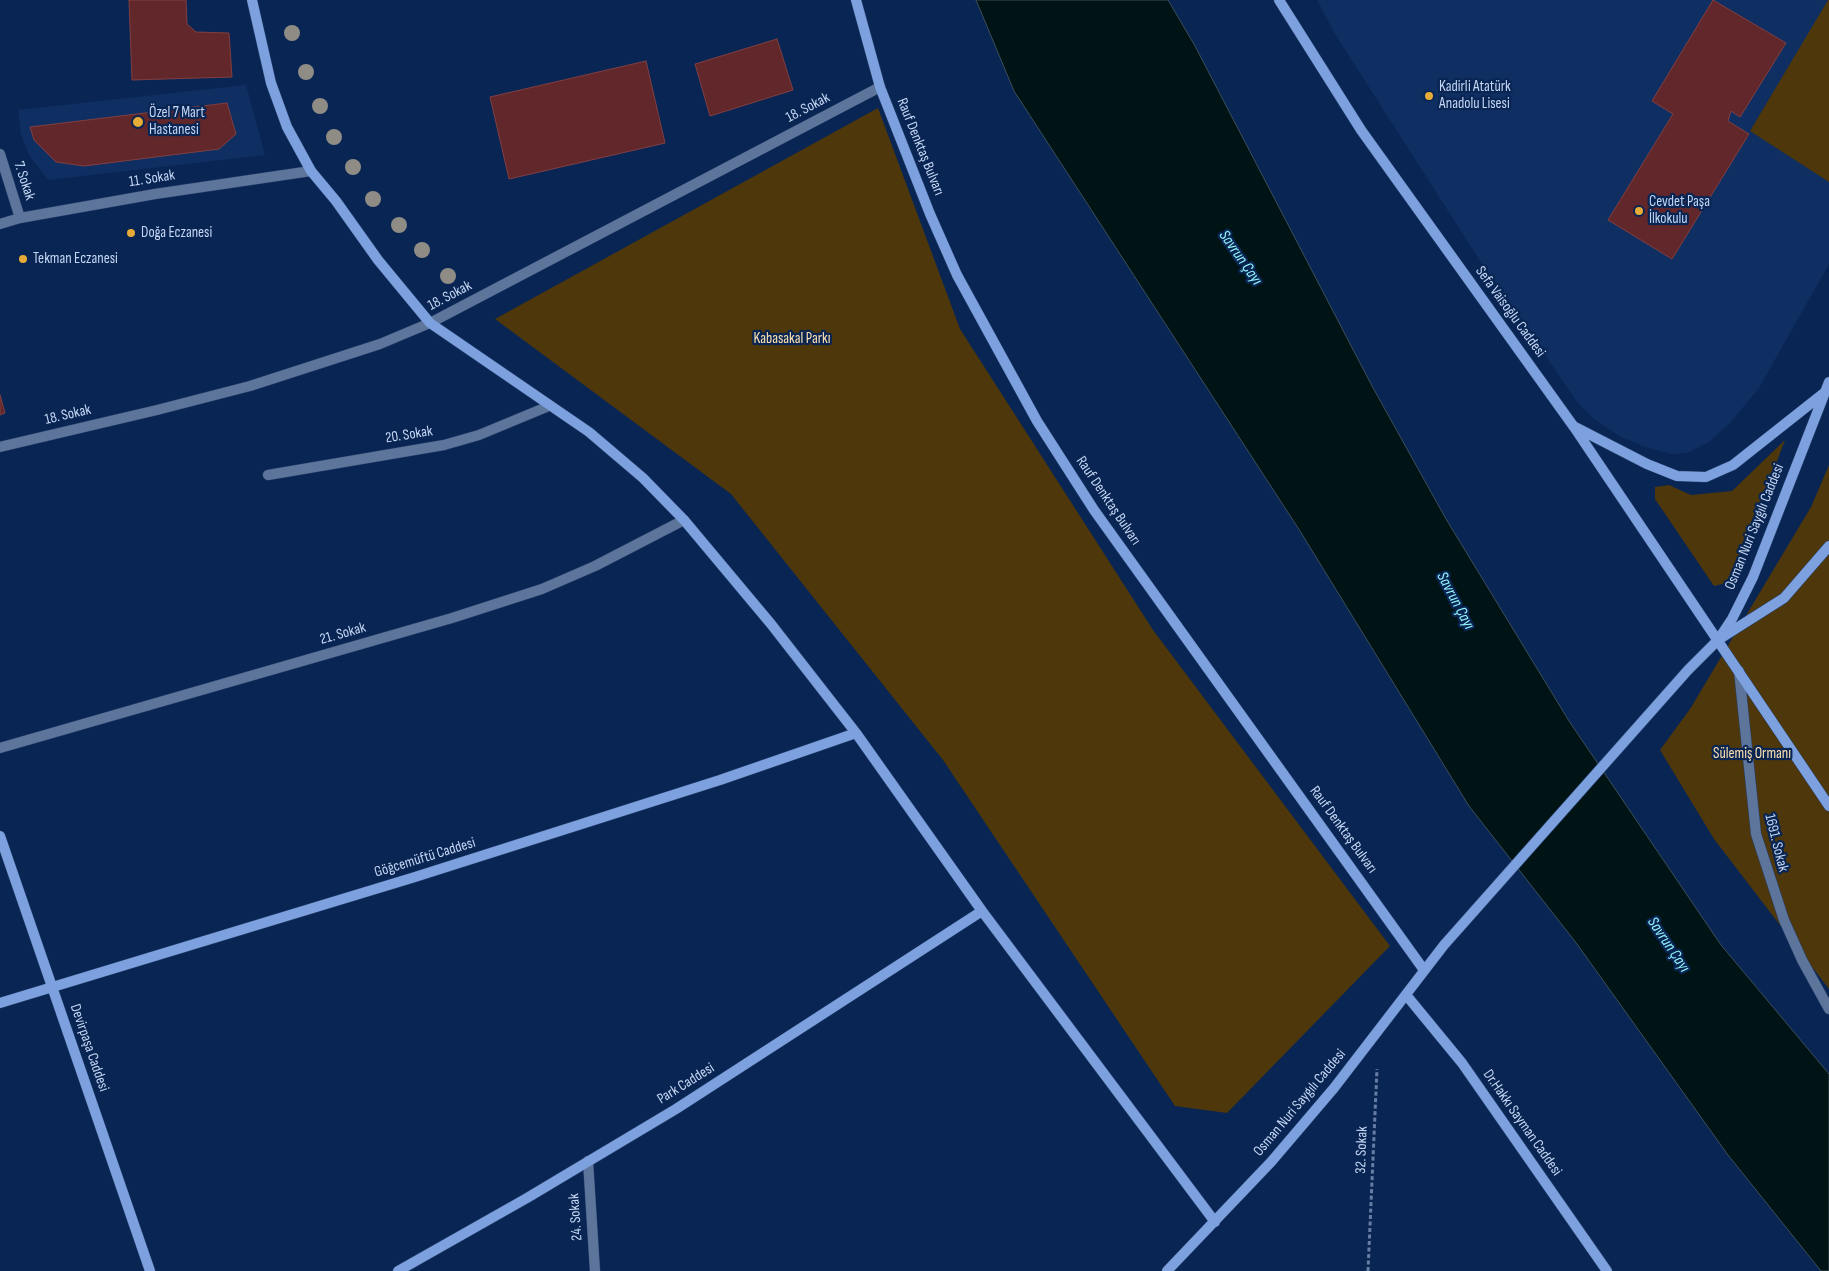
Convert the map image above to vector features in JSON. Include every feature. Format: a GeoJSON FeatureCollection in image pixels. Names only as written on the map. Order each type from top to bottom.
{"type":"FeatureCollection","features":[{"type":"Feature","properties":{"kind":"street"},"geometry":{"type":"LineString","coordinates":[[252,0],[270,83],[287,127],[311,172],[336,201],[378,260],[430,323],[616,454],[684,520],[771,624],[856,733],[982,911],[1215,1222]]}},
{"type":"Feature","properties":{"kind":"street","name":"Rauf Denktaş Bulvarı"},"geometry":{"type":"LineString","coordinates":[[856,0],[880,87],[957,275],[1037,421],[1094,510],[1424,970]]}},
{"type":"Feature","properties":{"kind":"street","name":"Sefa Vaisoğlu Caddesi"},"geometry":{"type":"LineString","coordinates":[[1279,0],[1376,151],[1574,427],[1829,806]]}},
{"type":"Feature","properties":{"kind":"street","name":"18. Sokak"},"geometry":{"type":"LineString","coordinates":[[0,446],[157,410],[250,386],[380,344],[430,323],[880,87]]}},
{"type":"Feature","properties":{"kind":"street","name":"7. Sokak"},"geometry":{"type":"LineString","coordinates":[[0,154],[20,218]]}},
{"type":"Feature","properties":{"kind":"street","name":"11. Sokak"},"geometry":{"type":"LineString","coordinates":[[0,224],[20,218],[155,194],[311,172]]}},
{"type":"Feature","properties":{"kind":"street"},"geometry":{"type":"LineString","coordinates":[[1574,427],[1647,464],[1677,476],[1706,477],[1733,465],[1827,387]]}},
{"type":"Feature","properties":{"kind":"street","name":"Osman Nuri Saygılı Caddesi"},"geometry":{"type":"LineString","coordinates":[[1167,1271],[1271,1162],[1407,996],[1424,970],[1444,945],[1688,670],[1718,640],[1732,620],[1753,577],[1827,387]]}},
{"type":"Feature","properties":{"kind":"street","name":"20. Sokak"},"geometry":{"type":"LineString","coordinates":[[268,475],[444,445],[479,435],[549,406]]}},
{"type":"Feature","properties":{"kind":"street","name":"21. Sokak"},"geometry":{"type":"LineString","coordinates":[[0,748],[452,618],[542,589],[595,566],[684,520]]}},
{"type":"Feature","properties":{"kind":"street"},"geometry":{"type":"LineString","coordinates":[[1718,640],[1784,598],[1829,546]]}},
{"type":"Feature","properties":{"kind":"street","name":"1691. Sokak"},"geometry":{"type":"LineString","coordinates":[[1739,671],[1756,834],[1784,920],[1802,960],[1829,1009]]}},
{"type":"Feature","properties":{"kind":"street","name":"Göğcemüftü Caddesi"},"geometry":{"type":"LineString","coordinates":[[0,1003],[472,859],[720,780],[856,733]]}},
{"type":"Feature","properties":{"kind":"street","name":"Devirpaşa Caddesi"},"geometry":{"type":"LineString","coordinates":[[0,836],[150,1271]]}},
{"type":"Feature","properties":{"kind":"street","name":"Park Caddesi"},"geometry":{"type":"LineString","coordinates":[[398,1271],[676,1109],[982,911]]}},
{"type":"Feature","properties":{"kind":"street","name":"Dr.Hakkı Sayman Caddesi"},"geometry":{"type":"LineString","coordinates":[[1407,996],[1473,1079],[1607,1271]]}},
{"type":"Feature","properties":{"kind":"street","name":"24. Sokak"},"geometry":{"type":"LineString","coordinates":[[588,1161],[595,1271]]}},
{"type":"Feature","properties":{"kind":"path","name":"32. Sokak"},"geometry":{"type":"LineString","coordinates":[[1368,1271],[1379,1031]]}},
{"type":"Feature","properties":{"kind":"shaded area","name":"Cevdet Paşa İlkokulu"},"geometry":{"type":"Polygon","coordinates":[[[1317,0],[1829,0],[1829,264],[1759,388],[1730,423],[1709,442],[1686,453],[1672,454],[1648,448],[1621,437],[1594,419],[1578,403],[1484,267],[1335,34],[1317,0]]]}},
{"type":"Feature","properties":{"kind":"shaded area","name":"Özel 7 Mart Hastanesi"},"geometry":{"type":"Polygon","coordinates":[[[246,85],[265,155],[48,180],[29,155],[21,134],[18,110],[246,85]]]}},
{"type":"Feature","properties":{"kind":"green space"},"geometry":{"type":"Polygon","coordinates":[[[1829,0],[1829,182],[1750,131],[1829,0]]]}},
{"type":"Feature","properties":{"kind":"green space","name":"Kabasakal Parkı"},"geometry":{"type":"Polygon","coordinates":[[[878,108],[960,329],[1153,630],[1390,946],[1227,1113],[1175,1106],[943,760],[731,494],[495,319],[878,108]]]}},
{"type":"Feature","properties":{"kind":"green space"},"geometry":{"type":"Polygon","coordinates":[[[1785,440],[1739,560],[1727,583],[1714,586],[1655,499],[1655,487],[1669,485],[1691,495],[1732,491],[1785,440]]]}},
{"type":"Feature","properties":{"kind":"green space","name":"Sülemiş Ormanı"},"geometry":{"type":"Polygon","coordinates":[[[1829,465],[1829,989],[1714,839],[1660,750],[1690,709],[1811,507],[1829,465]]]}},
{"type":"Feature","properties":{"kind":"water","name":"Savrun Çayı"},"geometry":{"type":"Polygon","coordinates":[[[976,0],[1168,0],[1195,46],[1372,386],[1446,519],[1569,721],[1721,945],[1829,1074],[1829,1271],[1821,1271],[1728,1155],[1577,944],[1469,806],[1300,531],[1014,91],[976,0]]]}},
{"type":"Feature","properties":{"kind":"building"},"geometry":{"type":"Polygon","coordinates":[[[129,0],[186,0],[187,24],[196,32],[229,33],[232,77],[132,80],[129,0]]]}},
{"type":"Feature","properties":{"kind":"building"},"geometry":{"type":"Polygon","coordinates":[[[1713,0],[1786,43],[1740,117],[1731,111],[1728,121],[1749,134],[1672,259],[1608,220],[1673,114],[1652,101],[1713,0]]]}},
{"type":"Feature","properties":{"kind":"building"},"geometry":{"type":"Polygon","coordinates":[[[777,39],[793,90],[710,116],[695,64],[777,39]]]}},
{"type":"Feature","properties":{"kind":"building"},"geometry":{"type":"Polygon","coordinates":[[[646,61],[665,143],[509,179],[490,97],[646,61]]]}},
{"type":"Feature","properties":{"kind":"building"},"geometry":{"type":"Polygon","coordinates":[[[227,103],[236,134],[219,149],[84,166],[56,162],[34,140],[30,127],[227,103]]]}},
{"type":"Feature","properties":{"kind":"building"},"geometry":{"type":"Polygon","coordinates":[[[0,395],[5,413],[0,415],[0,395]]]}},
{"type":"Feature","properties":{"kind":"place","name":"Kadirli Atatürk Anadolu Lisesi"},"geometry":{"type":"Point","coordinates":[1429,96]}},
{"type":"Feature","properties":{"kind":"place","name":"Özel 7 Mart Hastanesi"},"geometry":{"type":"Point","coordinates":[138,122]}},
{"type":"Feature","properties":{"kind":"place","name":"Cevdet Paşa İlkokulu"},"geometry":{"type":"Point","coordinates":[1639,211]}},
{"type":"Feature","properties":{"kind":"place","name":"Doğa Eczanesi"},"geometry":{"type":"Point","coordinates":[131,233]}},
{"type":"Feature","properties":{"kind":"place","name":"Tekman Eczanesi"},"geometry":{"type":"Point","coordinates":[23,259]}}]}
